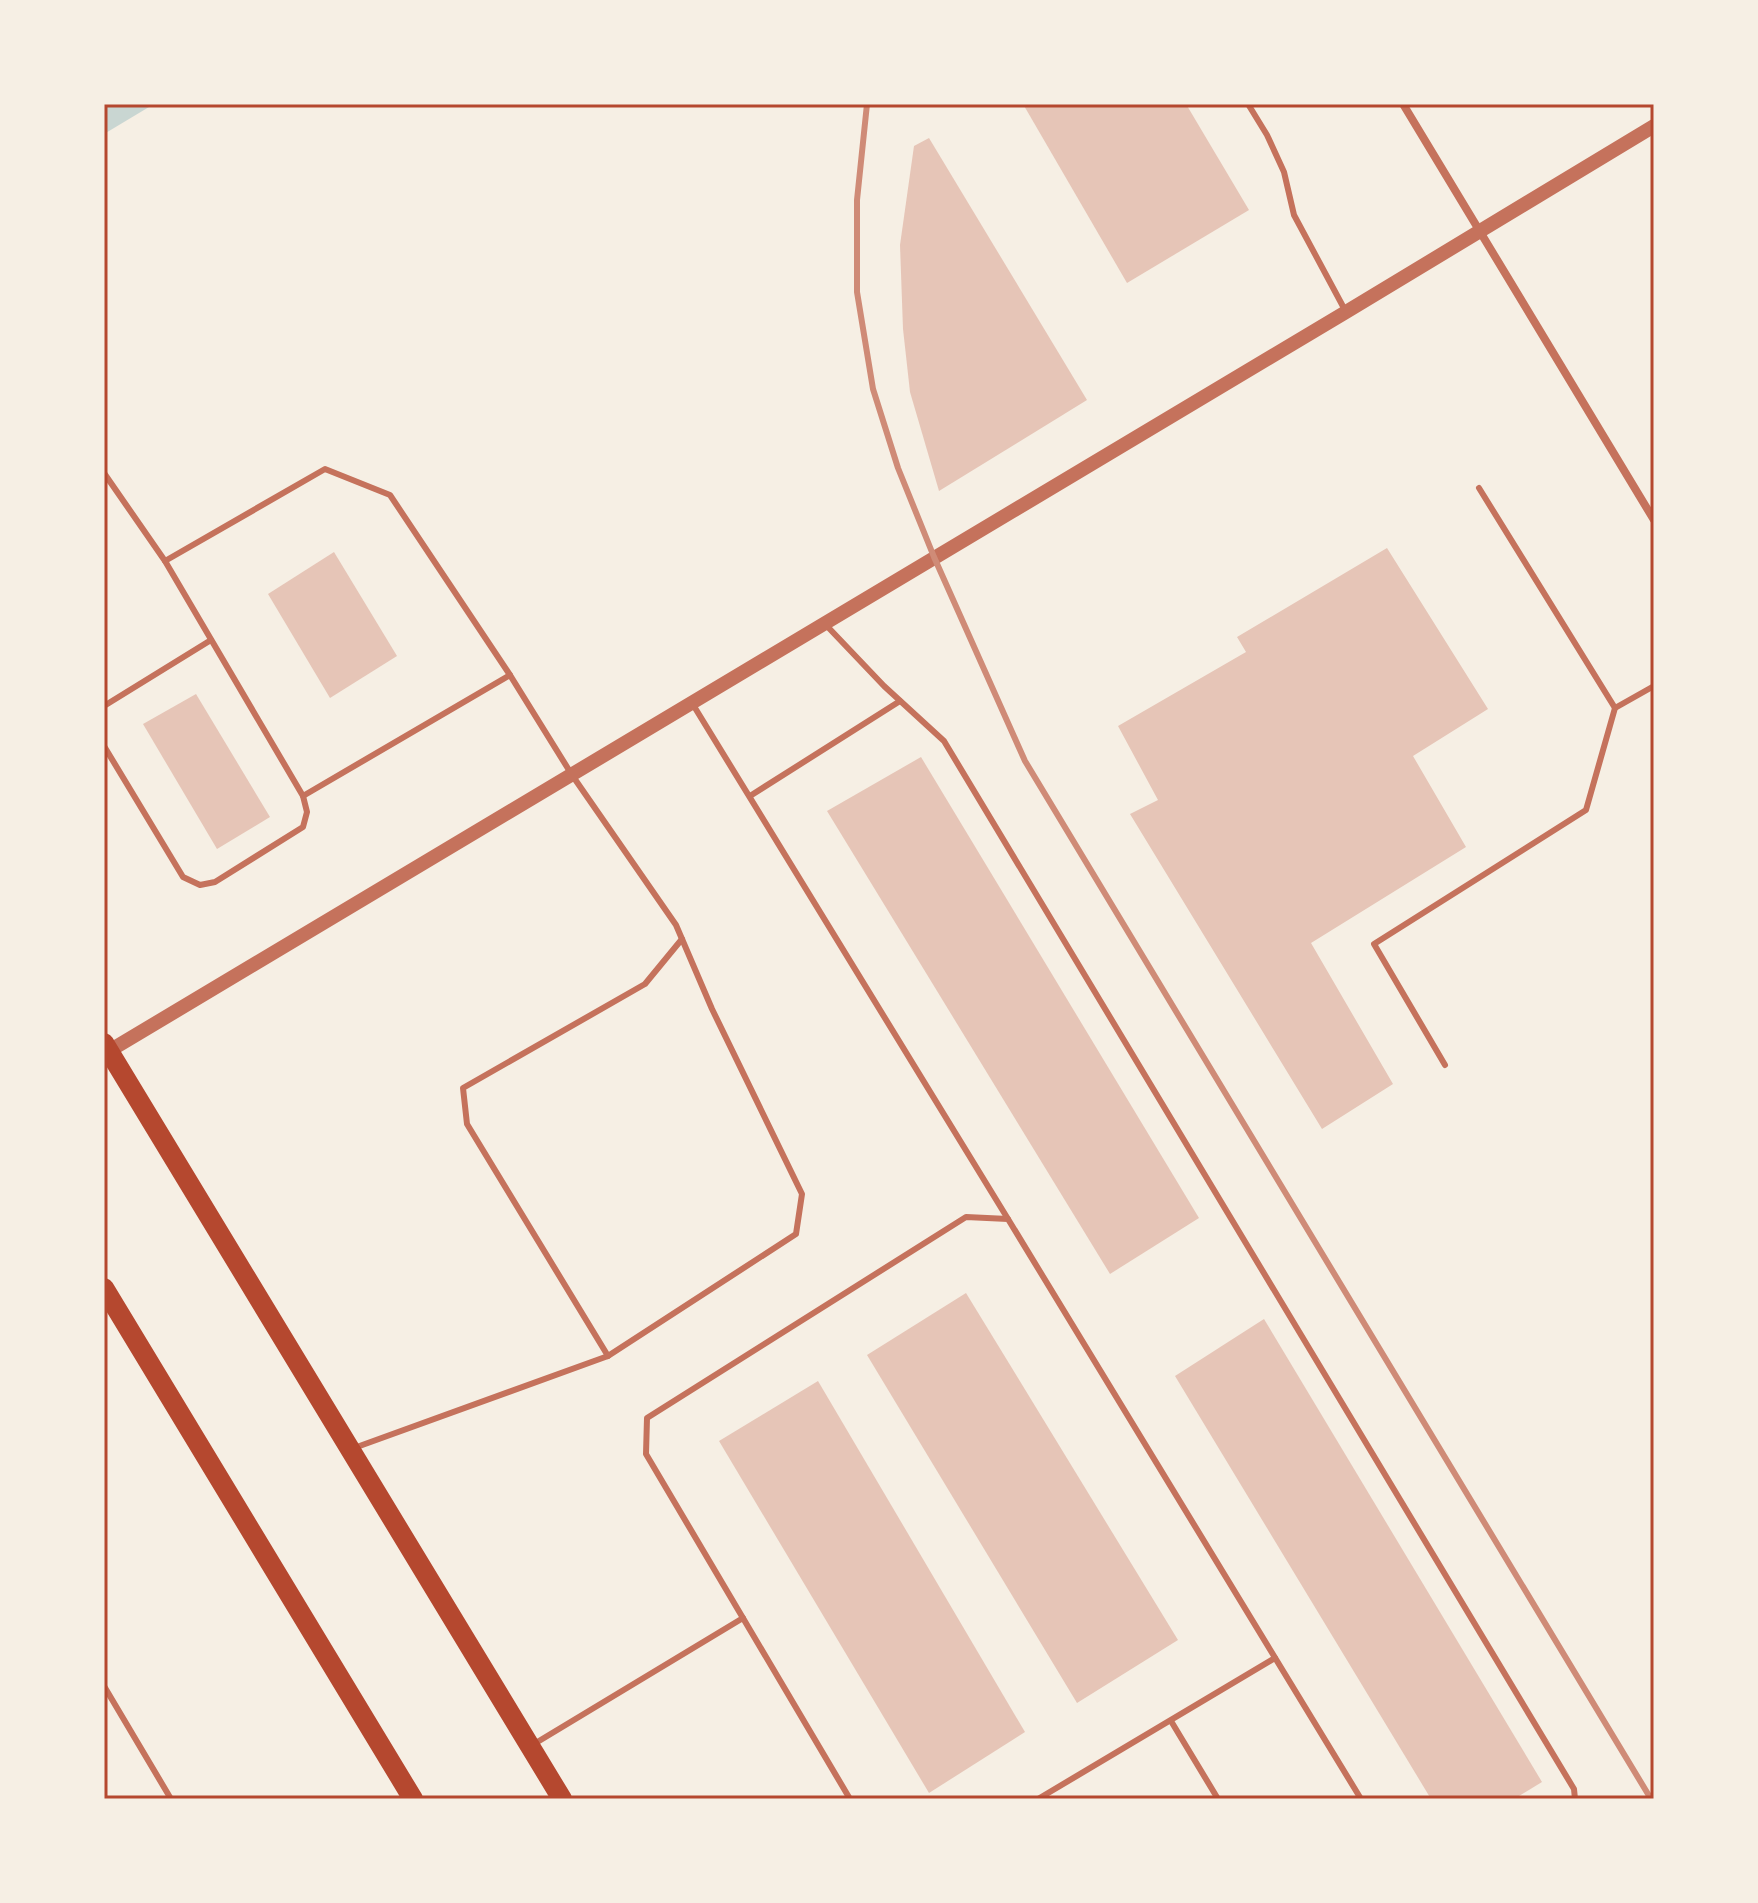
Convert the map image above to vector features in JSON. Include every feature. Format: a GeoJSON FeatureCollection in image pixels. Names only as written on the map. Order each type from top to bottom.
{"type":"FeatureCollection","features":[{"type":"Feature","properties":{"kind":"main road"},"geometry":{"type":"LineString","coordinates":[[106,1049],[562,1799]]}},
{"type":"Feature","properties":{"kind":"main road"},"geometry":{"type":"LineString","coordinates":[[104,1288],[413,1799]]}},
{"type":"Feature","properties":{"kind":"street"},"geometry":{"type":"LineString","coordinates":[[1403,104],[1654,520]]}},
{"type":"Feature","properties":{"kind":"street"},"geometry":{"type":"LineString","coordinates":[[106,1049],[572,775],[1654,126]]}},
{"type":"Feature","properties":{"kind":"lane"},"geometry":{"type":"LineString","coordinates":[[1248,104],[1284,172],[1294,215],[1346,312]]}},
{"type":"Feature","properties":{"kind":"lane"},"geometry":{"type":"LineString","coordinates":[[165,561],[325,469],[390,495],[510,675],[572,775],[676,925],[712,1009],[802,1194],[796,1234],[608,1356],[350,1449]]}},
{"type":"Feature","properties":{"kind":"lane"},"geometry":{"type":"LineString","coordinates":[[104,473],[165,561],[303,796],[307,812],[303,827],[215,882],[200,885],[183,877],[104,746]]}},
{"type":"Feature","properties":{"kind":"lane"},"geometry":{"type":"LineString","coordinates":[[1479,488],[1615,708]]}},
{"type":"Feature","properties":{"kind":"lane"},"geometry":{"type":"LineString","coordinates":[[825,624],[944,741],[1574,1789],[1575,1799]]}},
{"type":"Feature","properties":{"kind":"lane"},"geometry":{"type":"LineString","coordinates":[[104,706],[211,640]]}},
{"type":"Feature","properties":{"kind":"lane"},"geometry":{"type":"LineString","coordinates":[[303,796],[510,675]]}},
{"type":"Feature","properties":{"kind":"lane"},"geometry":{"type":"LineString","coordinates":[[1445,1065],[1374,944],[1586,810],[1615,708],[1654,686]]}},
{"type":"Feature","properties":{"kind":"lane"},"geometry":{"type":"LineString","coordinates":[[750,796],[900,701]]}},
{"type":"Feature","properties":{"kind":"lane"},"geometry":{"type":"LineString","coordinates":[[692,703],[1361,1799]]}},
{"type":"Feature","properties":{"kind":"lane"},"geometry":{"type":"LineString","coordinates":[[608,1356],[467,1124],[463,1088],[645,984],[682,939]]}},
{"type":"Feature","properties":{"kind":"lane"},"geometry":{"type":"LineString","coordinates":[[850,1799],[646,1454],[647,1418],[966,1217],[1008,1219]]}},
{"type":"Feature","properties":{"kind":"lane"},"geometry":{"type":"LineString","coordinates":[[530,1746],[743,1618]]}},
{"type":"Feature","properties":{"kind":"lane"},"geometry":{"type":"LineString","coordinates":[[1038,1799],[1275,1658]]}},
{"type":"Feature","properties":{"kind":"lane"},"geometry":{"type":"LineString","coordinates":[[104,1686],[171,1799]]}},
{"type":"Feature","properties":{"kind":"lane"},"geometry":{"type":"LineString","coordinates":[[1171,1721],[1218,1799]]}},
{"type":"Feature","properties":{"kind":"shaded area"},"geometry":{"type":"Polygon","coordinates":[[[104,104],[154,104],[104,134],[104,104]]]}},
{"type":"Feature","properties":{"kind":"building"},"geometry":{"type":"Polygon","coordinates":[[[1023,104],[1186,104],[1249,210],[1127,283],[1023,104]]]}},
{"type":"Feature","properties":{"kind":"building"},"geometry":{"type":"Polygon","coordinates":[[[929,138],[1087,400],[939,491],[910,392],[903,329],[900,245],[914,146],[929,138]]]}},
{"type":"Feature","properties":{"kind":"building"},"geometry":{"type":"Polygon","coordinates":[[[1387,548],[1488,709],[1413,756],[1466,847],[1311,943],[1393,1084],[1322,1129],[1130,814],[1158,800],[1118,726],[1246,652],[1237,637],[1387,548]]]}},
{"type":"Feature","properties":{"kind":"building"},"geometry":{"type":"Polygon","coordinates":[[[334,552],[397,656],[330,698],[268,594],[334,552]]]}},
{"type":"Feature","properties":{"kind":"building"},"geometry":{"type":"Polygon","coordinates":[[[196,694],[270,817],[217,849],[143,724],[196,694]]]}},
{"type":"Feature","properties":{"kind":"building"},"geometry":{"type":"Polygon","coordinates":[[[921,757],[1199,1218],[1110,1274],[827,811],[921,757]]]}},
{"type":"Feature","properties":{"kind":"building"},"geometry":{"type":"Polygon","coordinates":[[[966,1293],[1178,1640],[1077,1703],[867,1355],[966,1293]]]}},
{"type":"Feature","properties":{"kind":"building"},"geometry":{"type":"Polygon","coordinates":[[[1264,1319],[1542,1782],[1514,1799],[1431,1799],[1175,1376],[1264,1319]]]}},
{"type":"Feature","properties":{"kind":"building"},"geometry":{"type":"Polygon","coordinates":[[[818,1381],[1025,1732],[929,1793],[719,1441],[818,1381]]]}},
{"type":"Feature","properties":{"kind":"railway"},"geometry":{"type":"LineString","coordinates":[[867,104],[857,200],[857,292],[873,389],[898,468],[934,557],[1025,761],[1651,1799]]}}]}
